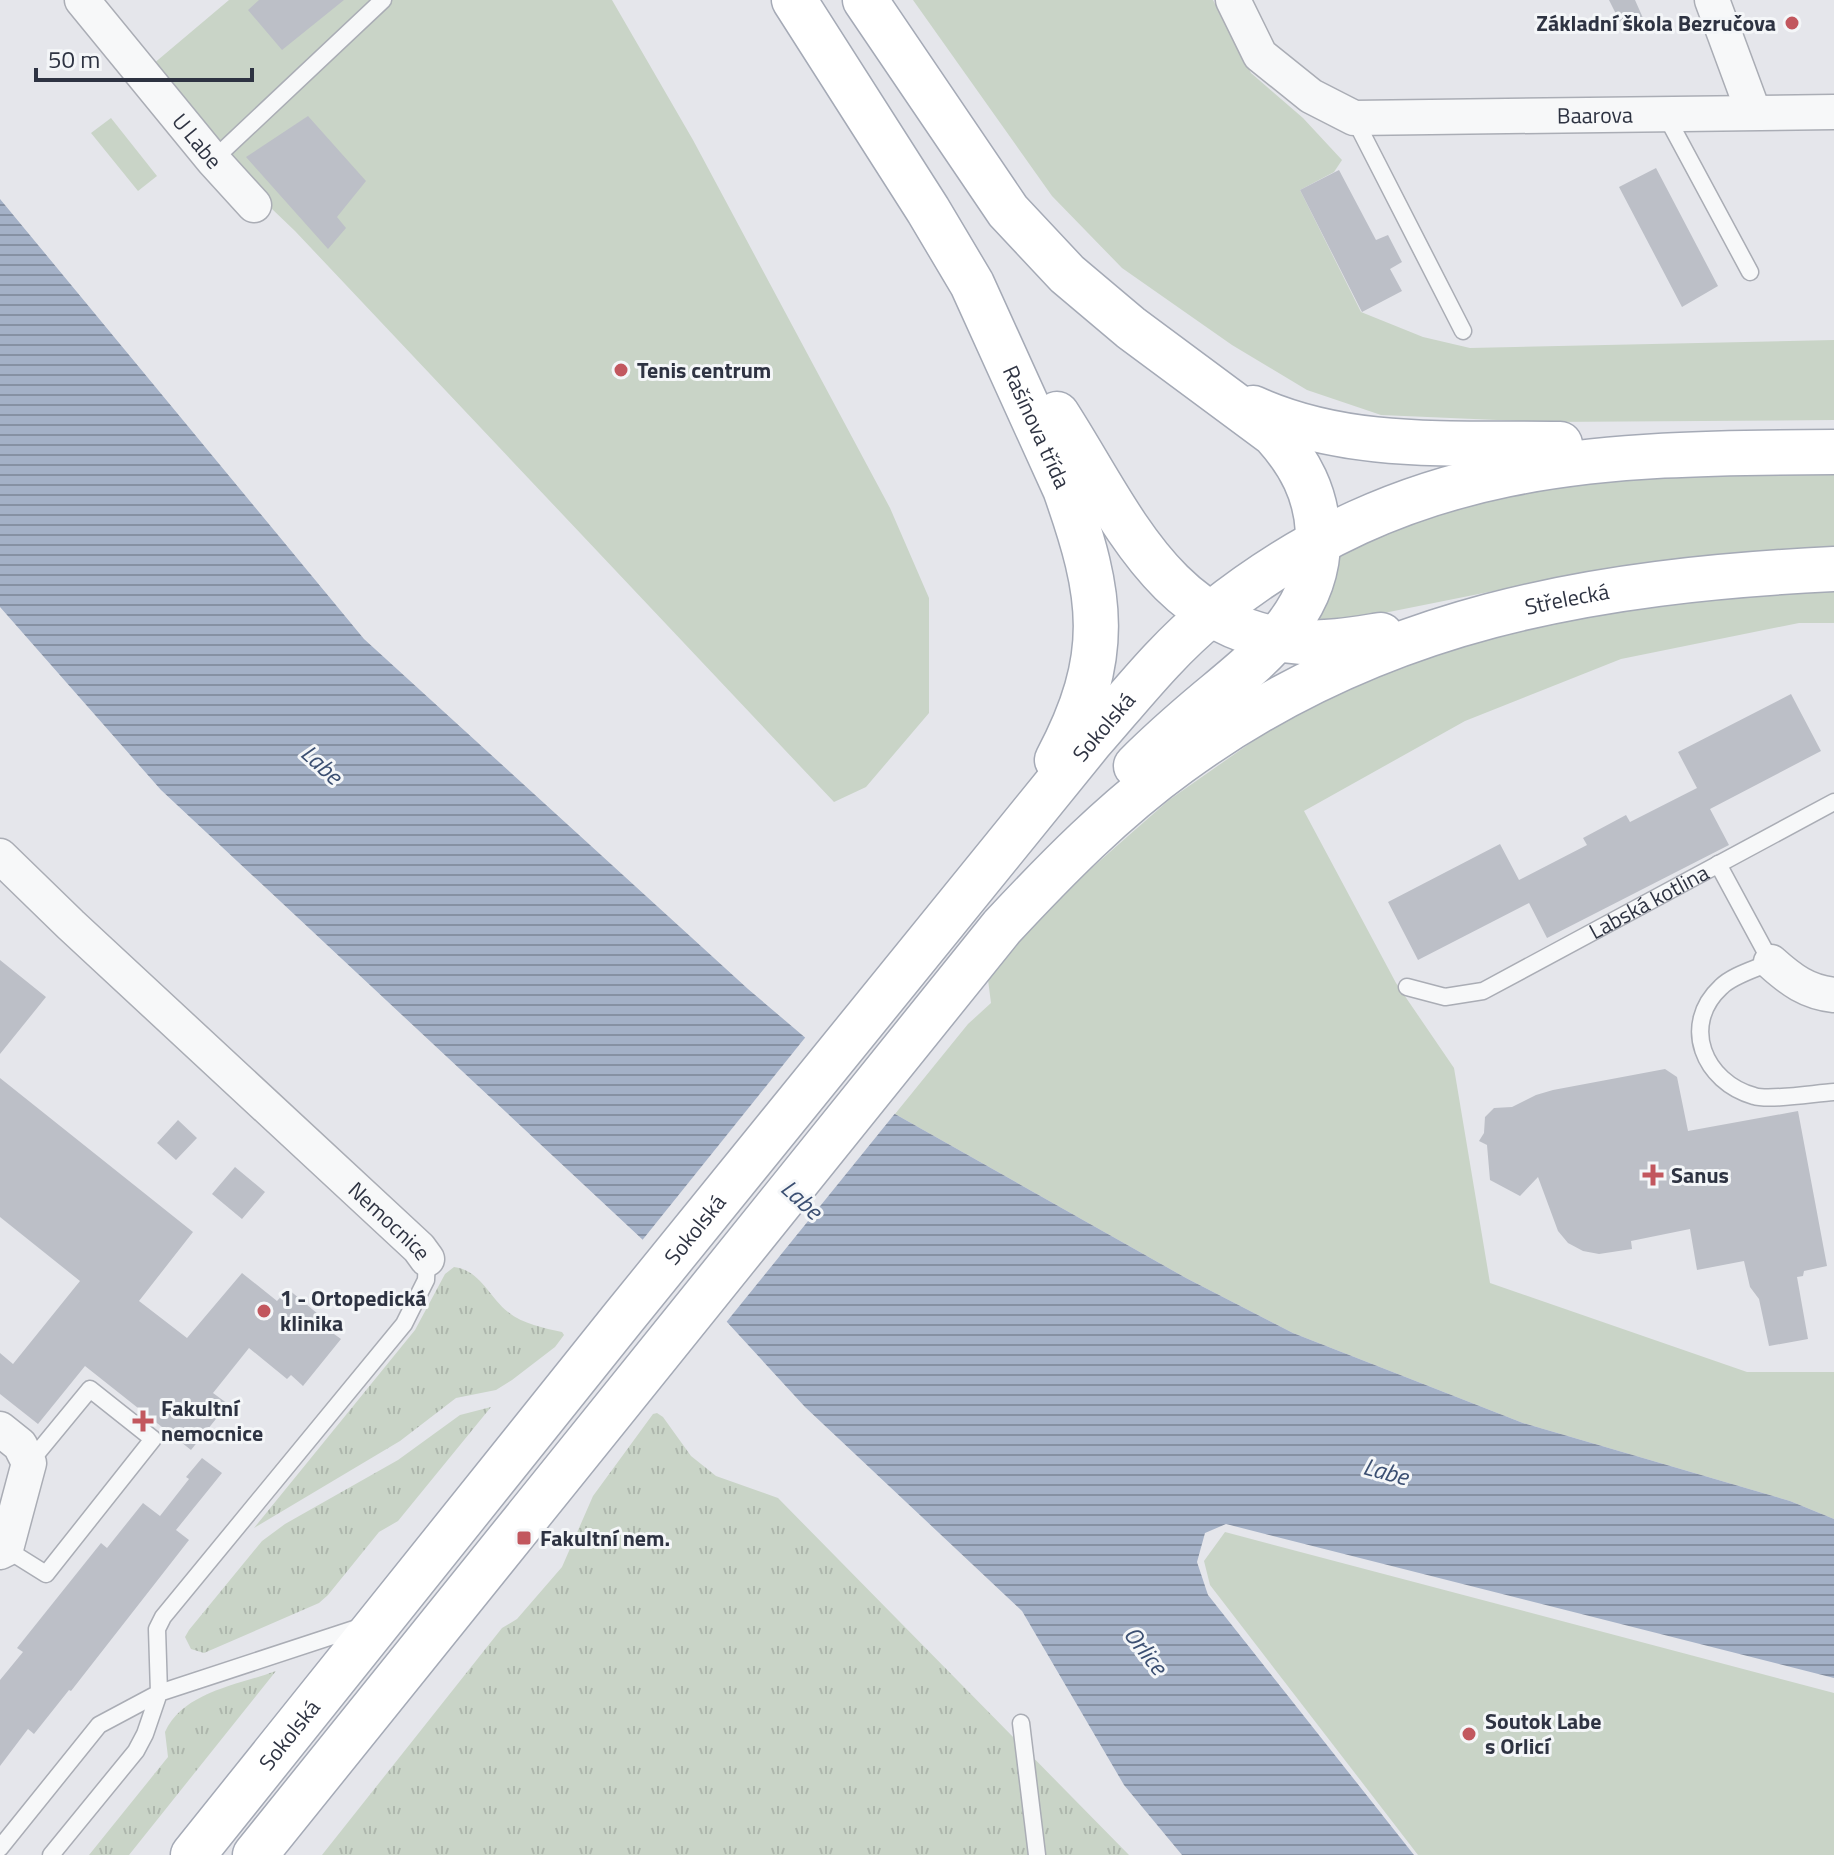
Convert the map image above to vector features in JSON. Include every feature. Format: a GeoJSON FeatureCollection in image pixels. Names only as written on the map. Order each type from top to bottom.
{"type":"FeatureCollection","features":[{"type":"Feature","properties":{"kind":"main road","name":"Rašínova třída"},"geometry":{"type":"LineString","coordinates":[[794,0],[972,284],[1065,489],[1088,555],[1097,612],[1093,663],[1074,723],[1045,783],[981,876]]}},
{"type":"Feature","properties":{"kind":"main road"},"geometry":{"type":"LineString","coordinates":[[255,1855],[1002,927],[1073,834],[1117,784],[1278,639],[1292,622],[1308,592],[1317,561],[1317,516],[1305,475],[1290,452],[1249,413],[1131,328],[1067,274],[1008,211],[865,0]]}},
{"type":"Feature","properties":{"kind":"main road"},"geometry":{"type":"LineString","coordinates":[[972,284],[1144,552],[1172,585],[1210,615],[1246,630],[1303,642],[1348,640],[1521,606]]}},
{"type":"Feature","properties":{"kind":"main road"},"geometry":{"type":"LineString","coordinates":[[1199,377],[1272,416],[1331,434],[1389,442],[1587,445],[1705,453]]}},
{"type":"Feature","properties":{"kind":"main road"},"geometry":{"type":"LineString","coordinates":[[1318,541],[1405,502],[1492,477],[1600,459],[1705,453],[1834,452]]}},
{"type":"Feature","properties":{"kind":"main road","name":"Sokolská"},"geometry":{"type":"LineString","coordinates":[[193,1855],[877,1004],[1148,676],[1210,615],[1318,541]]}},
{"type":"Feature","properties":{"kind":"main road","name":"Střelecká"},"geometry":{"type":"LineString","coordinates":[[1002,927],[1065,861],[1155,781],[1225,731],[1360,658],[1469,620],[1521,606],[1681,580],[1834,569]]}},
{"type":"Feature","properties":{"kind":"street","name":"U Labe"},"geometry":{"type":"LineString","coordinates":[[82,0],[213,160],[254,205]]}},
{"type":"Feature","properties":{"kind":"street"},"geometry":{"type":"LineString","coordinates":[[1233,0],[1260,55],[1311,96],[1354,118]]}},
{"type":"Feature","properties":{"kind":"street"},"geometry":{"type":"LineString","coordinates":[[1712,0],[1753,111]]}},
{"type":"Feature","properties":{"kind":"street","name":"Baarova"},"geometry":{"type":"LineString","coordinates":[[1354,118],[1834,112]]}},
{"type":"Feature","properties":{"kind":"street","name":"Nemocnice"},"geometry":{"type":"LineString","coordinates":[[0,856],[419,1248],[427,1259]]}},
{"type":"Feature","properties":{"kind":"street","name":"Labská kotlina"},"geometry":{"type":"LineString","coordinates":[[1771,962],[1795,984],[1820,994],[1834,995]]}},
{"type":"Feature","properties":{"kind":"street"},"geometry":{"type":"LineString","coordinates":[[3,1550],[17,1446]]}},
{"type":"Feature","properties":{"kind":"lane"},"geometry":{"type":"LineString","coordinates":[[213,160],[383,0]]}},
{"type":"Feature","properties":{"kind":"lane"},"geometry":{"type":"LineString","coordinates":[[1664,113],[1750,272]]}},
{"type":"Feature","properties":{"kind":"lane"},"geometry":{"type":"LineString","coordinates":[[1354,118],[1463,331]]}},
{"type":"Feature","properties":{"kind":"lane"},"geometry":{"type":"LineString","coordinates":[[1718,864],[1834,802]]}},
{"type":"Feature","properties":{"kind":"lane","name":"Labská kotlina"},"geometry":{"type":"LineString","coordinates":[[1407,987],[1445,997],[1483,991],[1718,864],[1771,962]]}},
{"type":"Feature","properties":{"kind":"lane"},"geometry":{"type":"LineString","coordinates":[[1771,962],[1723,985],[1703,1007],[1698,1025],[1701,1046],[1712,1066],[1731,1086],[1756,1097],[1834,1092]]}},
{"type":"Feature","properties":{"kind":"lane","name":"Nemocnice"},"geometry":{"type":"LineString","coordinates":[[159,1693],[157,1629],[163,1617],[404,1324],[426,1280],[427,1259]]}},
{"type":"Feature","properties":{"kind":"lane"},"geometry":{"type":"LineString","coordinates":[[3,1550],[46,1574],[153,1439],[90,1389],[17,1446]]}},
{"type":"Feature","properties":{"kind":"lane"},"geometry":{"type":"LineString","coordinates":[[0,1848],[99,1725],[159,1693],[381,1620]]}},
{"type":"Feature","properties":{"kind":"lane"},"geometry":{"type":"LineString","coordinates":[[51,1855],[136,1751],[159,1693]]}},
{"type":"Feature","properties":{"kind":"lane"},"geometry":{"type":"LineString","coordinates":[[1021,1723],[1037,1855]]}},
{"type":"Feature","properties":{"kind":"green space","name":"Tenis centrum"},"geometry":{"type":"Polygon","coordinates":[[[229,0],[612,0],[693,140],[890,508],[929,598],[929,713],[866,787],[834,802],[295,231],[223,162],[146,70],[229,0]]]}},
{"type":"Feature","properties":{"kind":"green space"},"geometry":{"type":"Polygon","coordinates":[[[913,0],[1213,0],[1251,73],[1303,118],[1342,160],[1334,172],[1300,190],[1361,312],[1423,337],[1470,348],[1834,340],[1834,420],[1546,422],[1381,415],[1307,390],[1232,345],[1122,268],[1052,196],[913,0]]]}},
{"type":"Feature","properties":{"kind":"green space"},"geometry":{"type":"Polygon","coordinates":[[[111,118],[157,176],[138,191],[91,133],[111,118]]]}},
{"type":"Feature","properties":{"kind":"green space"},"geometry":{"type":"Polygon","coordinates":[[[1666,473],[1834,473],[1834,549],[1699,557],[1603,569],[1354,619],[1318,621],[1334,584],[1338,554],[1441,512],[1540,486],[1666,473]]]}},
{"type":"Feature","properties":{"kind":"green space"},"geometry":{"type":"Polygon","coordinates":[[[1834,584],[1834,623],[1799,623],[1621,659],[1465,721],[1304,811],[1396,983],[1454,1068],[1490,1283],[1747,1372],[1834,1372],[1834,1519],[1790,1501],[1523,1423],[1293,1333],[1186,1278],[895,1114],[968,1024],[991,1003],[987,972],[1053,902],[1169,800],[1276,725],[1387,671],[1510,630],[1603,611],[1834,584]]]}},
{"type":"Feature","properties":{"kind":"green space"},"geometry":{"type":"Polygon","coordinates":[[[454,1267],[471,1273],[501,1306],[520,1320],[564,1335],[555,1347],[496,1390],[456,1398],[400,1441],[254,1528],[415,1330],[445,1274],[454,1267]]]}},
{"type":"Feature","properties":{"kind":"green space"},"geometry":{"type":"Polygon","coordinates":[[[491,1407],[398,1521],[379,1532],[319,1603],[204,1653],[191,1649],[185,1637],[189,1630],[262,1541],[285,1524],[398,1460],[460,1415],[491,1407]]]}},
{"type":"Feature","properties":{"kind":"green space"},"geometry":{"type":"Polygon","coordinates":[[[657,1413],[691,1456],[716,1476],[778,1498],[1129,1855],[322,1855],[502,1628],[517,1619],[562,1567],[593,1496],[653,1414],[657,1413]]]}},
{"type":"Feature","properties":{"kind":"green space"},"geometry":{"type":"Polygon","coordinates":[[[1225,1532],[1834,1693],[1834,1855],[1418,1855],[1210,1585],[1204,1561],[1225,1532]]]}},
{"type":"Feature","properties":{"kind":"green space"},"geometry":{"type":"Polygon","coordinates":[[[276,1671],[129,1855],[89,1855],[168,1757],[165,1732],[173,1718],[213,1692],[276,1671]]]}},
{"type":"Feature","properties":{"kind":"water"},"geometry":{"type":"Polygon","coordinates":[[[0,199],[364,639],[748,989],[895,1114],[1186,1278],[1293,1333],[1523,1423],[1790,1501],[1834,1519],[1834,1678],[1226,1524],[1205,1533],[1197,1562],[1208,1595],[1414,1855],[1182,1855],[1124,1785],[1022,1611],[805,1407],[727,1322],[643,1240],[161,790],[0,607],[0,199]]]}},
{"type":"Feature","properties":{"kind":"pier"},"geometry":{"type":"Polygon","coordinates":[[[808,1034],[897,1111],[724,1325],[640,1243],[808,1034]]]}},
{"type":"Feature","properties":{"kind":"building"},"geometry":{"type":"Polygon","coordinates":[[[259,0],[344,0],[282,50],[248,10],[259,0]]]}},
{"type":"Feature","properties":{"kind":"building"},"geometry":{"type":"Polygon","coordinates":[[[1609,0],[1635,0],[1643,18],[1623,28],[1609,0]]]}},
{"type":"Feature","properties":{"kind":"building"},"geometry":{"type":"Polygon","coordinates":[[[308,116],[366,181],[337,217],[346,228],[328,249],[246,157],[308,116]]]}},
{"type":"Feature","properties":{"kind":"building"},"geometry":{"type":"Polygon","coordinates":[[[1656,168],[1718,286],[1682,307],[1619,187],[1656,168]]]}},
{"type":"Feature","properties":{"kind":"building"},"geometry":{"type":"Polygon","coordinates":[[[1339,170],[1376,240],[1388,235],[1402,262],[1390,269],[1402,291],[1362,312],[1300,190],[1339,170]]]}},
{"type":"Feature","properties":{"kind":"building"},"geometry":{"type":"Polygon","coordinates":[[[1791,694],[1821,751],[1710,809],[1729,845],[1547,938],[1529,903],[1418,960],[1388,902],[1500,844],[1519,880],[1587,845],[1583,838],[1626,815],[1630,822],[1697,788],[1678,752],[1791,694]]]}},
{"type":"Feature","properties":{"kind":"building"},"geometry":{"type":"Polygon","coordinates":[[[0,960],[46,997],[0,1054],[0,960]]]}},
{"type":"Feature","properties":{"kind":"building"},"geometry":{"type":"Polygon","coordinates":[[[1665,1069],[1677,1077],[1688,1131],[1798,1111],[1827,1266],[1804,1271],[1803,1276],[1797,1277],[1808,1339],[1769,1346],[1759,1299],[1750,1287],[1744,1261],[1697,1270],[1690,1229],[1631,1241],[1632,1249],[1599,1254],[1583,1251],[1568,1243],[1558,1231],[1538,1177],[1520,1196],[1490,1180],[1487,1145],[1479,1141],[1484,1133],[1485,1117],[1494,1108],[1512,1107],[1553,1090],[1665,1069]]]}},
{"type":"Feature","properties":{"kind":"building","name":"1 - Ortopedická klinika"},"geometry":{"type":"Polygon","coordinates":[[[0,1078],[193,1232],[139,1301],[187,1338],[242,1273],[277,1301],[288,1289],[330,1324],[327,1329],[341,1339],[303,1386],[291,1375],[287,1379],[249,1348],[213,1393],[228,1404],[191,1450],[85,1366],[38,1424],[0,1394],[0,1353],[13,1364],[80,1281],[0,1217],[0,1078]]]}},
{"type":"Feature","properties":{"kind":"building"},"geometry":{"type":"Polygon","coordinates":[[[178,1120],[197,1138],[176,1160],[157,1143],[178,1120]]]}},
{"type":"Feature","properties":{"kind":"building"},"geometry":{"type":"Polygon","coordinates":[[[235,1167],[265,1192],[242,1219],[212,1194],[235,1167]]]}},
{"type":"Feature","properties":{"kind":"building"},"geometry":{"type":"Polygon","coordinates":[[[202,1458],[222,1473],[176,1530],[189,1540],[71,1691],[34,1734],[28,1729],[0,1766],[0,1680],[23,1652],[17,1648],[101,1543],[107,1548],[143,1503],[160,1516],[202,1458]]]}},
{"type":"Feature","properties":{"kind":"place","name":"Základní škola Bezručova"},"geometry":{"type":"Point","coordinates":[1792,23]}},
{"type":"Feature","properties":{"kind":"place","name":"Tenis centrum"},"geometry":{"type":"Point","coordinates":[621,370]}},
{"type":"Feature","properties":{"kind":"place","name":"Sanus"},"geometry":{"type":"Point","coordinates":[1653,1175]}},
{"type":"Feature","properties":{"kind":"place","name":"1 - Ortopedická klinika"},"geometry":{"type":"Point","coordinates":[264,1311]}},
{"type":"Feature","properties":{"kind":"place","name":"Fakultní nemocnice"},"geometry":{"type":"Point","coordinates":[143,1421]}},
{"type":"Feature","properties":{"kind":"place","name":"Fakultní nem."},"geometry":{"type":"Point","coordinates":[524,1538]}},
{"type":"Feature","properties":{"kind":"place","name":"Soutok Labe s Orlicí"},"geometry":{"type":"Point","coordinates":[1469,1734]}},
{"type":"Feature","properties":{"kind":"water label","name":"Labe"},"geometry":{"type":"Point","coordinates":[322,764]}},
{"type":"Feature","properties":{"kind":"water label","name":"Labe"},"geometry":{"type":"Point","coordinates":[802,1199]}},
{"type":"Feature","properties":{"kind":"water label","name":"Labe"},"geometry":{"type":"Point","coordinates":[1386,1471]}},
{"type":"Feature","properties":{"kind":"water label","name":"Orlice"},"geometry":{"type":"Point","coordinates":[1146,1650]}}]}
